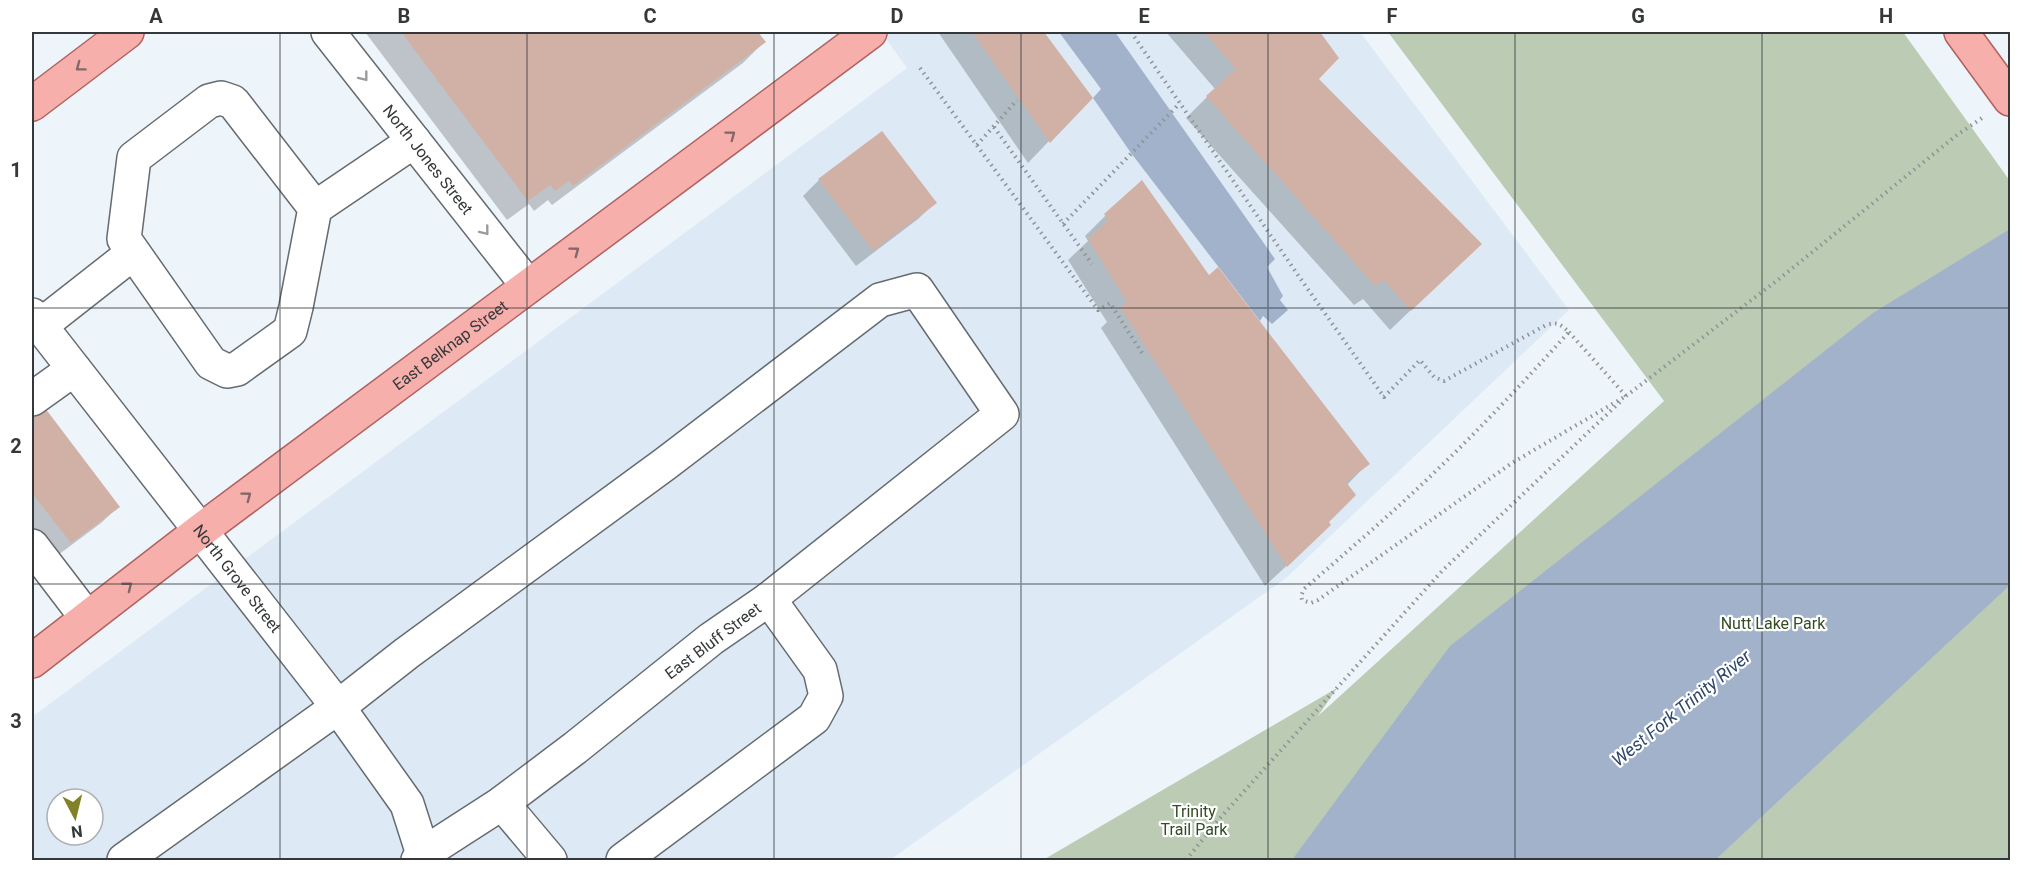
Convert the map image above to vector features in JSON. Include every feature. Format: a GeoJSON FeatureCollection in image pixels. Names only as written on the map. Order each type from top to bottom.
{"type":"FeatureCollection","features":[{"type":"Feature","properties":{"kind":"main road"},"geometry":{"type":"LineString","coordinates":[[32,104],[127,32]]}},
{"type":"Feature","properties":{"kind":"main road"},"geometry":{"type":"LineString","coordinates":[[1961,32],[2010,99]]}},
{"type":"Feature","properties":{"kind":"main road","name":"East Belknap Street"},"geometry":{"type":"LineString","coordinates":[[32,661],[200,531],[528,286],[852,37]]}},
{"type":"Feature","properties":{"kind":"street","name":"North Jones Street"},"geometry":{"type":"LineString","coordinates":[[328,32],[528,286]]}},
{"type":"Feature","properties":{"kind":"street"},"geometry":{"type":"LineString","coordinates":[[315,208],[233,102],[221,98],[209,101],[134,158],[124,240],[211,363],[227,371],[237,369],[290,331],[315,208],[414,141]]}},
{"type":"Feature","properties":{"kind":"street"},"geometry":{"type":"LineString","coordinates":[[36,321],[133,252]]}},
{"type":"Feature","properties":{"kind":"street","name":"East Bluff Street"},"geometry":{"type":"LineString","coordinates":[[338,707],[407,653],[665,464],[880,300],[917,290],[1002,414],[769,599],[711,639],[575,748],[502,802],[420,857]]}},
{"type":"Feature","properties":{"kind":"street","name":"North Grove Street"},"geometry":{"type":"LineString","coordinates":[[36,321],[338,707],[408,804],[420,857]]}},
{"type":"Feature","properties":{"kind":"street"},"geometry":{"type":"LineString","coordinates":[[32,399],[74,369]]}},
{"type":"Feature","properties":{"kind":"street"},"geometry":{"type":"LineString","coordinates":[[32,546],[87,618]]}},
{"type":"Feature","properties":{"kind":"street"},"geometry":{"type":"LineString","coordinates":[[623,861],[814,718],[826,696],[820,670],[769,599]]}},
{"type":"Feature","properties":{"kind":"street"},"geometry":{"type":"LineString","coordinates":[[124,861],[338,707]]}},
{"type":"Feature","properties":{"kind":"street"},"geometry":{"type":"LineString","coordinates":[[502,802],[550,861]]}},
{"type":"Feature","properties":{"kind":"path"},"geometry":{"type":"LineString","coordinates":[[1131,32],[1384,397],[1420,360],[1434,377],[1444,381],[1554,322],[1569,332],[1626,396]]}},
{"type":"Feature","properties":{"kind":"path"},"geometry":{"type":"LineString","coordinates":[[920,68],[1098,310],[1110,303],[1144,356]]}},
{"type":"Feature","properties":{"kind":"path"},"geometry":{"type":"LineString","coordinates":[[977,145],[1017,100]]}},
{"type":"Feature","properties":{"kind":"path"},"geometry":{"type":"LineString","coordinates":[[1064,224],[1180,103]]}},
{"type":"Feature","properties":{"kind":"path"},"geometry":{"type":"LineString","coordinates":[[1186,861],[1221,817],[1442,571],[1626,396],[1779,279],[1957,135],[1984,117]]}},
{"type":"Feature","properties":{"kind":"path"},"geometry":{"type":"LineString","coordinates":[[994,127],[1092,264]]}},
{"type":"Feature","properties":{"kind":"path"},"geometry":{"type":"LineString","coordinates":[[1569,332],[1507,400],[1442,465],[1304,589],[1302,600],[1311,603],[1318,600],[1512,463],[1626,396]]}},
{"type":"Feature","properties":{"kind":"shaded area"},"geometry":{"type":"Polygon","coordinates":[[[881,32],[1360,32],[1569,310],[1286,578],[890,860],[32,860],[32,717],[907,68],[881,32]]]}},
{"type":"Feature","properties":{"kind":"green space","name":"Nutt Lake Park"},"geometry":{"type":"Polygon","coordinates":[[[1388,32],[1903,32],[2010,181],[2010,860],[1043,860],[1337,688],[1318,716],[1664,401],[1388,32]]]}},
{"type":"Feature","properties":{"kind":"water"},"geometry":{"type":"Polygon","coordinates":[[[1059,32],[1115,32],[1275,259],[1267,267],[1283,296],[1280,300],[1288,310],[1272,324],[1263,316],[1260,321],[1131,153],[1093,98],[1101,89],[1059,32]]]}},
{"type":"Feature","properties":{"kind":"water","name":"West Fork Trinity River"},"geometry":{"type":"Polygon","coordinates":[[[2010,229],[2010,585],[1715,860],[1292,860],[1450,646],[1873,313],[2010,229]]]}},
{"type":"Feature","properties":{"kind":"building"},"geometry":{"type":"Polygon","coordinates":[[[401,32],[758,32],[766,42],[573,186],[569,181],[555,191],[550,185],[528,201],[401,32]]]}},
{"type":"Feature","properties":{"kind":"building"},"geometry":{"type":"Polygon","coordinates":[[[972,32],[1044,32],[1093,98],[1050,143],[972,32]]]}},
{"type":"Feature","properties":{"kind":"building"},"geometry":{"type":"Polygon","coordinates":[[[1204,32],[1320,32],[1339,58],[1319,79],[1482,244],[1411,311],[1384,280],[1375,286],[1206,96],[1236,69],[1204,32]]]}},
{"type":"Feature","properties":{"kind":"building"},"geometry":{"type":"Polygon","coordinates":[[[882,131],[937,203],[873,251],[818,179],[882,131]]]}},
{"type":"Feature","properties":{"kind":"building"},"geometry":{"type":"Polygon","coordinates":[[[1142,180],[1209,275],[1218,267],[1370,464],[1346,482],[1356,495],[1329,522],[1331,525],[1287,567],[1120,307],[1127,302],[1088,239],[1108,220],[1104,214],[1142,180]]]}},
{"type":"Feature","properties":{"kind":"building"},"geometry":{"type":"Polygon","coordinates":[[[45,408],[120,507],[71,543],[32,493],[32,418],[45,408]]]}},
{"type":"Feature","properties":{"kind":"park label","name":"Trinity Trail Park"},"geometry":{"type":"Point","coordinates":[1194,820]}}]}
